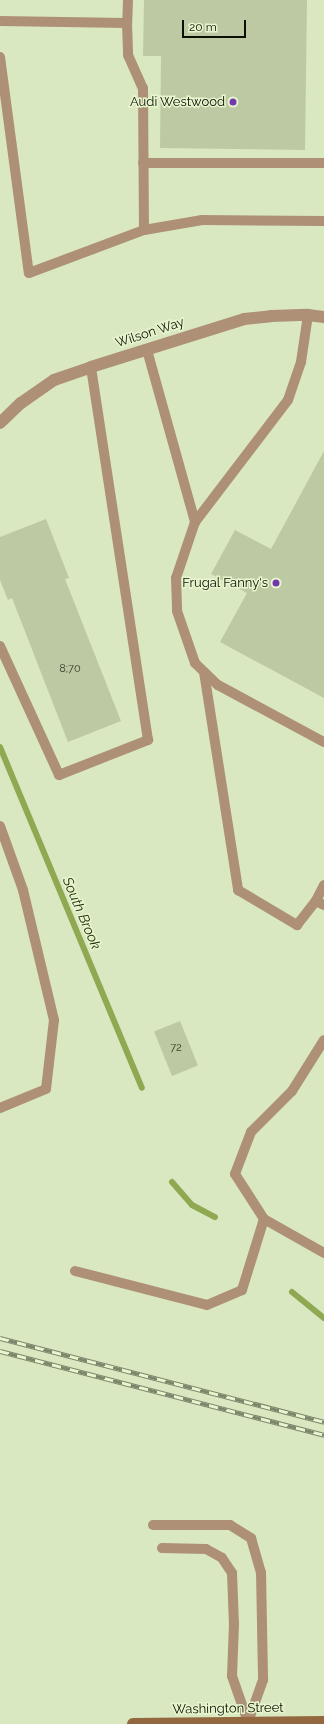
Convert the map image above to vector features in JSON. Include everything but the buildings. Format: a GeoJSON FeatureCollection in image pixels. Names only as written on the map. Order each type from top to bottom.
{"type":"FeatureCollection","features":[{"type":"Feature","properties":{"kind":"main road","name":"Washington Street"},"geometry":{"type":"LineString","coordinates":[[133,1724],[324,1722]]}},
{"type":"Feature","properties":{"kind":"street","name":"Wilson Way"},"geometry":{"type":"LineString","coordinates":[[0,423],[21,403],[54,380],[91,366],[244,319],[270,316],[324,316]]}},
{"type":"Feature","properties":{"kind":"lane"},"geometry":{"type":"LineString","coordinates":[[128,0],[126,23],[128,55],[143,88],[144,230]]}},
{"type":"Feature","properties":{"kind":"lane"},"geometry":{"type":"LineString","coordinates":[[0,21],[126,23]]}},
{"type":"Feature","properties":{"kind":"lane"},"geometry":{"type":"LineString","coordinates":[[0,57],[29,273],[144,230],[202,220],[324,221]]}},
{"type":"Feature","properties":{"kind":"lane"},"geometry":{"type":"LineString","coordinates":[[143,163],[324,163]]}},
{"type":"Feature","properties":{"kind":"lane"},"geometry":{"type":"LineString","coordinates":[[308,315],[301,362],[288,400],[194,522],[176,578],[177,611],[194,663],[218,685],[324,742]]}},
{"type":"Feature","properties":{"kind":"lane"},"geometry":{"type":"LineString","coordinates":[[147,350],[194,522]]}},
{"type":"Feature","properties":{"kind":"lane"},"geometry":{"type":"LineString","coordinates":[[0,646],[59,775],[148,740],[91,366]]}},
{"type":"Feature","properties":{"kind":"lane"},"geometry":{"type":"LineString","coordinates":[[204,672],[238,890],[297,925],[320,903],[324,885]]}},
{"type":"Feature","properties":{"kind":"lane"},"geometry":{"type":"LineString","coordinates":[[0,826],[23,890],[54,1020],[46,1089],[0,1108]]}},
{"type":"Feature","properties":{"kind":"lane"},"geometry":{"type":"LineString","coordinates":[[324,1040],[292,1091],[251,1132],[235,1174],[264,1219],[324,1253]]}},
{"type":"Feature","properties":{"kind":"lane"},"geometry":{"type":"LineString","coordinates":[[75,1271],[207,1305],[242,1290],[264,1219]]}},
{"type":"Feature","properties":{"kind":"lane"},"geometry":{"type":"LineString","coordinates":[[153,1525],[230,1525],[250,1538],[261,1572],[263,1680],[248,1723]]}},
{"type":"Feature","properties":{"kind":"lane"},"geometry":{"type":"LineString","coordinates":[[162,1548],[206,1548],[222,1558],[232,1573],[234,1624],[232,1676],[248,1723]]}},
{"type":"Feature","properties":{"kind":"waterway","name":"South Brook"},"geometry":{"type":"LineString","coordinates":[[0,747],[142,1088]]}},
{"type":"Feature","properties":{"kind":"waterway","name":"South Brook"},"geometry":{"type":"LineString","coordinates":[[172,1182],[192,1205],[215,1217]]}},
{"type":"Feature","properties":{"kind":"waterway","name":"South Brook"},"geometry":{"type":"LineString","coordinates":[[292,1292],[324,1318]]}},
{"type":"Feature","properties":{"kind":"railway"},"geometry":{"type":"LineString","coordinates":[[0,1338],[324,1422]]}},
{"type":"Feature","properties":{"kind":"railway"},"geometry":{"type":"LineString","coordinates":[[0,1351],[324,1435]]}},
{"type":"Feature","properties":{"kind":"place","name":"Audi Westwood"},"geometry":{"type":"Point","coordinates":[233,102]}},
{"type":"Feature","properties":{"kind":"place","name":"Frugal Fanny's"},"geometry":{"type":"Point","coordinates":[276,583]}}]}
